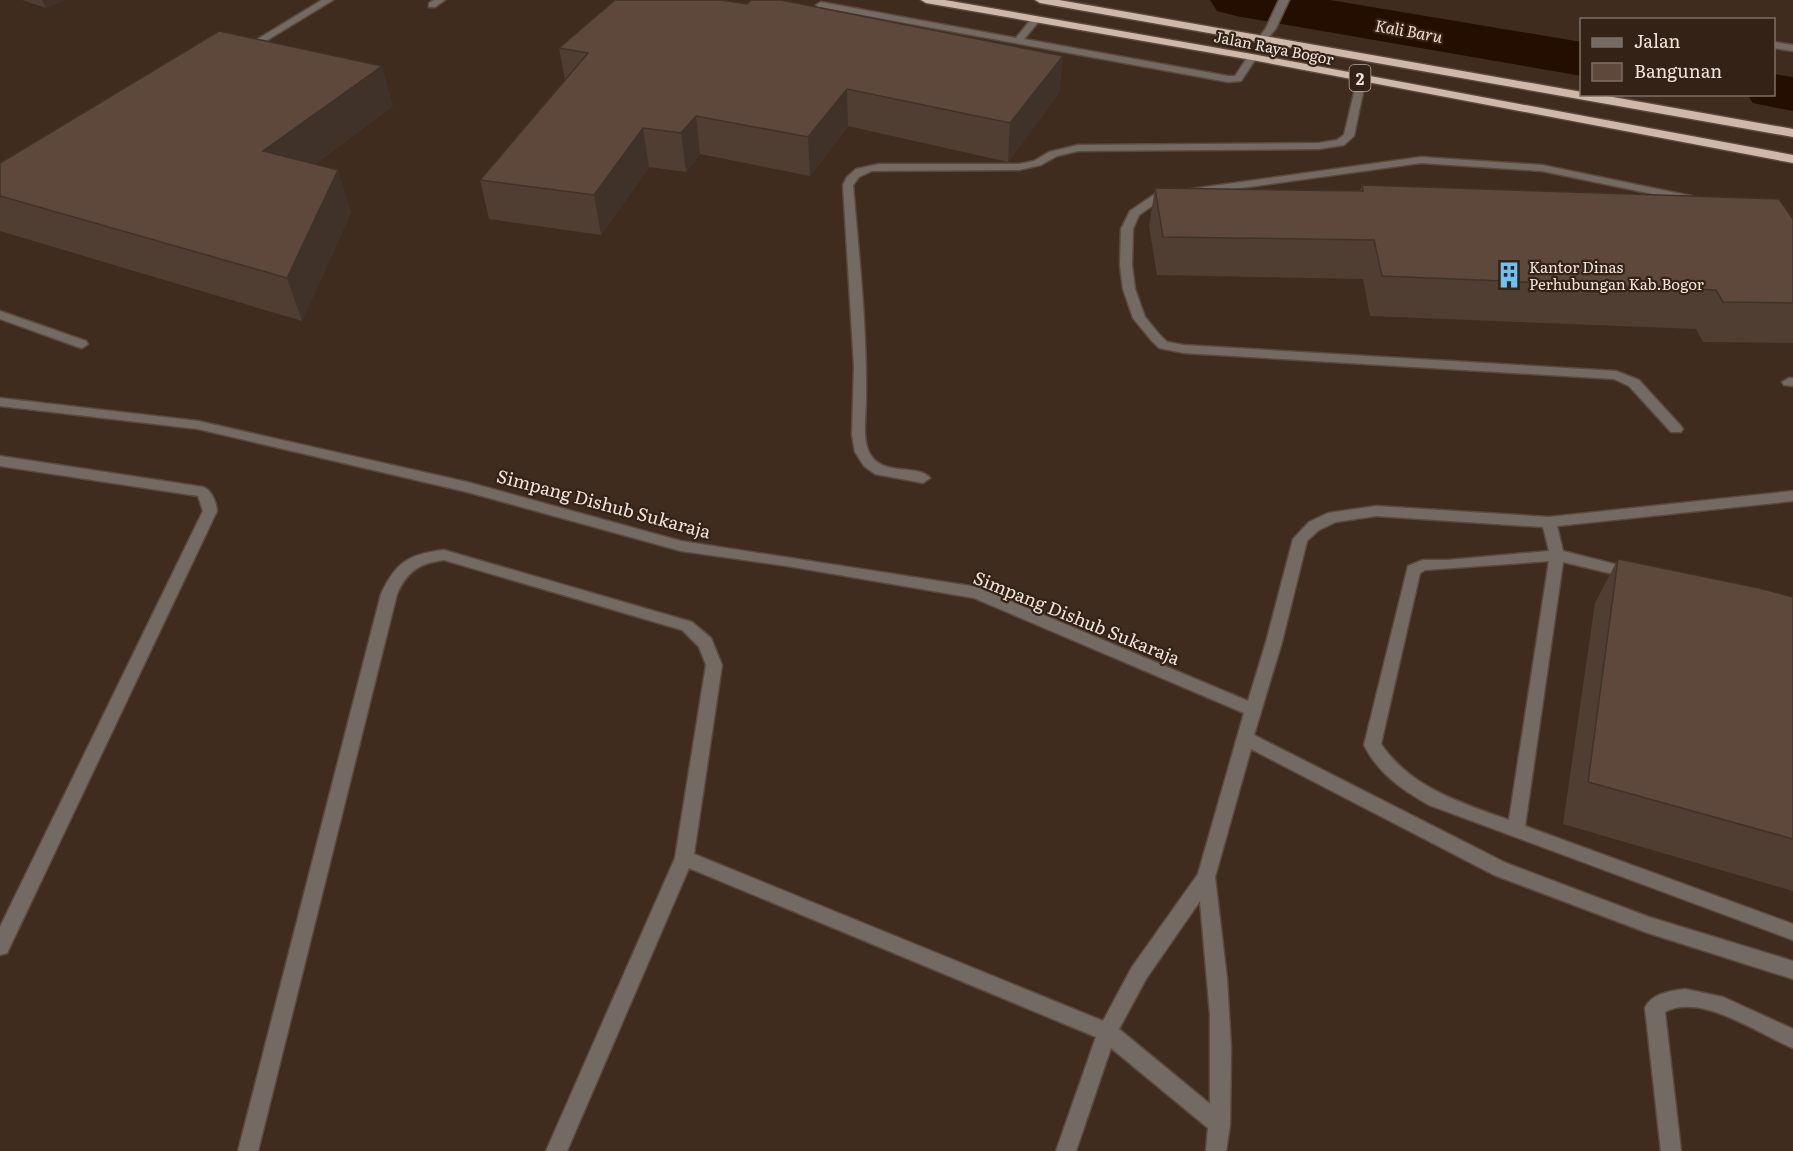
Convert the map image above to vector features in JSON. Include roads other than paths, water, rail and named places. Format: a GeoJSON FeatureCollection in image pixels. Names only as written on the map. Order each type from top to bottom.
{"type":"FeatureCollection","features":[{"type":"Feature","properties":{"kind":"highway","name":"Jalan Raya Bogor"},"geometry":{"type":"LineString","coordinates":[[926,0],[1252,57],[1793,159]]}},
{"type":"Feature","properties":{"kind":"highway","name":"Jalan Raya Bogor"},"geometry":{"type":"LineString","coordinates":[[1040,0],[1580,95]]}},
{"type":"Feature","properties":{"kind":"highway","name":"Jalan Raya Bogor"},"geometry":{"type":"LineString","coordinates":[[1584,96],[1793,133]]}},
{"type":"Feature","properties":{"kind":"street"},"geometry":{"type":"LineString","coordinates":[[237,55],[328,0]]}},
{"type":"Feature","properties":{"kind":"street"},"geometry":{"type":"LineString","coordinates":[[852,11],[863,0]]}},
{"type":"Feature","properties":{"kind":"street"},"geometry":{"type":"LineString","coordinates":[[1263,39],[1271,28],[1284,0]]}},
{"type":"Feature","properties":{"kind":"street"},"geometry":{"type":"LineString","coordinates":[[821,5],[1228,79],[1238,79],[1244,75],[1252,57]]}},
{"type":"Feature","properties":{"kind":"street"},"geometry":{"type":"LineString","coordinates":[[1018,40],[1035,20]]}},
{"type":"Feature","properties":{"kind":"street"},"geometry":{"type":"LineString","coordinates":[[1775,45],[1793,48]]}},
{"type":"Feature","properties":{"kind":"street"},"geometry":{"type":"LineString","coordinates":[[924,478],[880,471],[869,463],[862,452],[859,435],[860,366],[848,185],[850,178],[856,173],[871,168],[892,166],[1019,167],[1036,163],[1053,154],[1078,148],[1319,146],[1340,143],[1349,136],[1361,78]]}},
{"type":"Feature","properties":{"kind":"street"},"geometry":{"type":"LineString","coordinates":[[1676,429],[1634,383],[1616,375],[1184,349],[1163,345],[1139,318],[1129,289],[1126,229],[1134,213],[1159,196],[1421,160],[1542,168],[1713,203]]}},
{"type":"Feature","properties":{"kind":"street"},"geometry":{"type":"LineString","coordinates":[[0,315],[82,344]]}},
{"type":"Feature","properties":{"kind":"street","name":"Simpang Dishub Sukaraja"},"geometry":{"type":"LineString","coordinates":[[0,402],[198,425],[467,487],[681,546],[787,561],[977,593],[1253,710]]}},
{"type":"Feature","properties":{"kind":"street"},"geometry":{"type":"LineString","coordinates":[[0,461],[203,492],[209,503],[210,511],[0,947]]}},
{"type":"Feature","properties":{"kind":"street"},"geometry":{"type":"LineString","coordinates":[[1066,1151],[1107,1032],[1139,973],[1206,877],[1274,642],[1300,539],[1314,526],[1350,513],[1376,511],[1549,522],[1793,496]]}},
{"type":"Feature","properties":{"kind":"street"},"geometry":{"type":"LineString","coordinates":[[1516,830],[1557,555],[1549,522]]}},
{"type":"Feature","properties":{"kind":"street"},"geometry":{"type":"LineString","coordinates":[[248,1151],[388,594],[396,578],[408,565],[422,557],[444,555],[687,626],[697,633],[710,649],[714,665],[684,858],[556,1151]]}},
{"type":"Feature","properties":{"kind":"street"},"geometry":{"type":"LineString","coordinates":[[1647,578],[1557,555],[1448,565],[1423,565],[1413,570],[1372,745],[1381,762],[1407,783],[1433,799],[1793,932]]}},
{"type":"Feature","properties":{"kind":"street"},"geometry":{"type":"LineString","coordinates":[[1245,738],[1500,869],[1648,925],[1793,970]]}},
{"type":"Feature","properties":{"kind":"street"},"geometry":{"type":"LineString","coordinates":[[684,858],[1107,1032],[1220,1125]]}},
{"type":"Feature","properties":{"kind":"street"},"geometry":{"type":"LineString","coordinates":[[1206,877],[1222,1012],[1220,1125],[1216,1151]]}},
{"type":"Feature","properties":{"kind":"street"},"geometry":{"type":"LineString","coordinates":[[1671,1151],[1655,1008],[1662,1001],[1676,997],[1706,1000],[1793,1039]]}},
{"type":"Feature","properties":{"kind":"waterway","name":"Kali Baru"},"geometry":{"type":"LineString","coordinates":[[1236,0],[1580,59]]}},
{"type":"Feature","properties":{"kind":"waterway","name":"Kali Baru"},"geometry":{"type":"LineString","coordinates":[[1775,91],[1793,94]]}},
{"type":"Feature","properties":{"kind":"place","name":"Kantor Dinas Perhubungan Kab.Bogor"},"geometry":{"type":"Point","coordinates":[1509,275]}}]}
